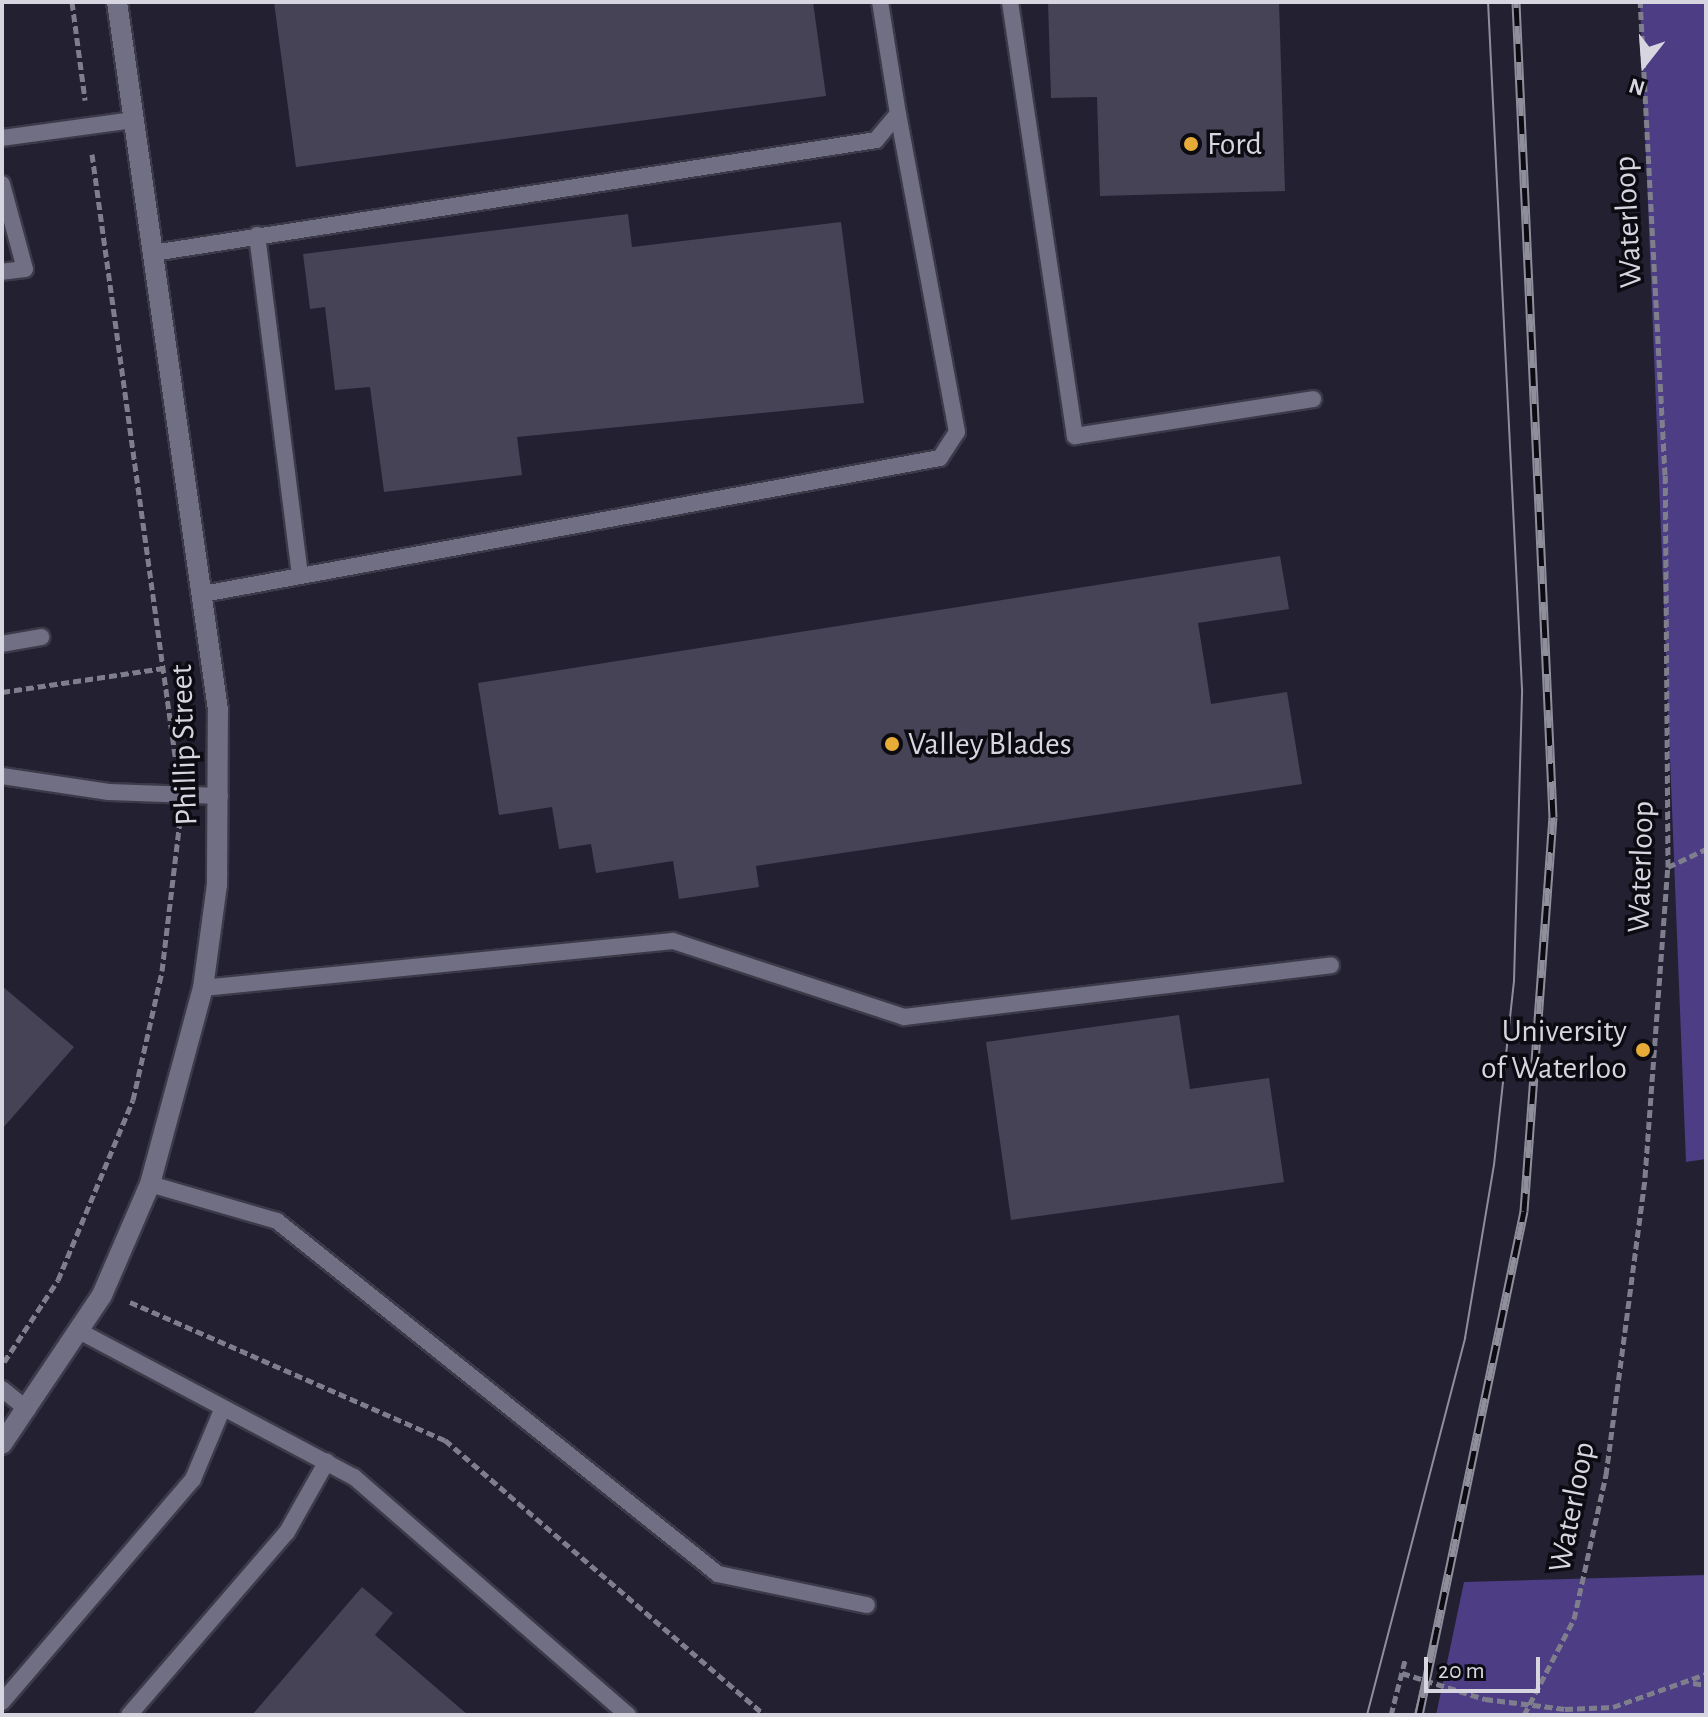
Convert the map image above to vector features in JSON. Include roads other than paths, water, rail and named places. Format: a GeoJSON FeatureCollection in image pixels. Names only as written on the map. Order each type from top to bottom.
{"type":"FeatureCollection","features":[{"type":"Feature","properties":{"kind":"street","name":"Phillip Street"},"geometry":{"type":"LineString","coordinates":[[2,1444],[81,1332],[150,1184],[203,988],[220,796],[203,594],[117,2]]}},
{"type":"Feature","properties":{"kind":"lane"},"geometry":{"type":"LineString","coordinates":[[203,594],[940,458],[957,432],[880,2]]}},
{"type":"Feature","properties":{"kind":"lane"},"geometry":{"type":"LineString","coordinates":[[1010,2],[1075,436],[1313,399]]}},
{"type":"Feature","properties":{"kind":"lane"},"geometry":{"type":"LineString","coordinates":[[153,253],[876,140],[898,114]]}},
{"type":"Feature","properties":{"kind":"lane"},"geometry":{"type":"LineString","coordinates":[[2,138],[133,120]]}},
{"type":"Feature","properties":{"kind":"lane"},"geometry":{"type":"LineString","coordinates":[[2,184],[25,269],[2,272]]}},
{"type":"Feature","properties":{"kind":"lane"},"geometry":{"type":"LineString","coordinates":[[257,235],[300,575]]}},
{"type":"Feature","properties":{"kind":"lane"},"geometry":{"type":"LineString","coordinates":[[2,644],[41,637]]}},
{"type":"Feature","properties":{"kind":"lane"},"geometry":{"type":"LineString","coordinates":[[2,776],[220,796]]}},
{"type":"Feature","properties":{"kind":"lane"},"geometry":{"type":"LineString","coordinates":[[203,988],[673,941],[904,1017],[1331,965]]}},
{"type":"Feature","properties":{"kind":"lane"},"geometry":{"type":"LineString","coordinates":[[150,1184],[277,1221],[718,1574],[867,1605]]}},
{"type":"Feature","properties":{"kind":"lane"},"geometry":{"type":"LineString","coordinates":[[81,1332],[222,1410],[327,1461],[628,1715]]}},
{"type":"Feature","properties":{"kind":"lane"},"geometry":{"type":"LineString","coordinates":[[2,1389],[28,1410]]}},
{"type":"Feature","properties":{"kind":"lane"},"geometry":{"type":"LineString","coordinates":[[2,1702],[193,1479],[222,1410]]}},
{"type":"Feature","properties":{"kind":"lane"},"geometry":{"type":"LineString","coordinates":[[129,1715],[287,1532],[327,1461]]}},
{"type":"Feature","properties":{"kind":"tram line"},"geometry":{"type":"LineString","coordinates":[[1367,1715],[1465,1338],[1494,1165],[1514,981],[1522,689],[1488,2]]}},
{"type":"Feature","properties":{"kind":"tram line"},"geometry":{"type":"LineString","coordinates":[[1415,1715],[1437,1623]]}},
{"type":"Feature","properties":{"kind":"railway"},"geometry":{"type":"LineString","coordinates":[[1419,1715],[1524,1211],[1553,817],[1516,2]]}},
{"type":"Feature","properties":{"kind":"place","name":"Ford"},"geometry":{"type":"Point","coordinates":[1191,144]}},
{"type":"Feature","properties":{"kind":"place","name":"Valley Blades"},"geometry":{"type":"Point","coordinates":[892,744]}},
{"type":"Feature","properties":{"kind":"place","name":"University of Waterloo"},"geometry":{"type":"Point","coordinates":[1643,1050]}}]}
